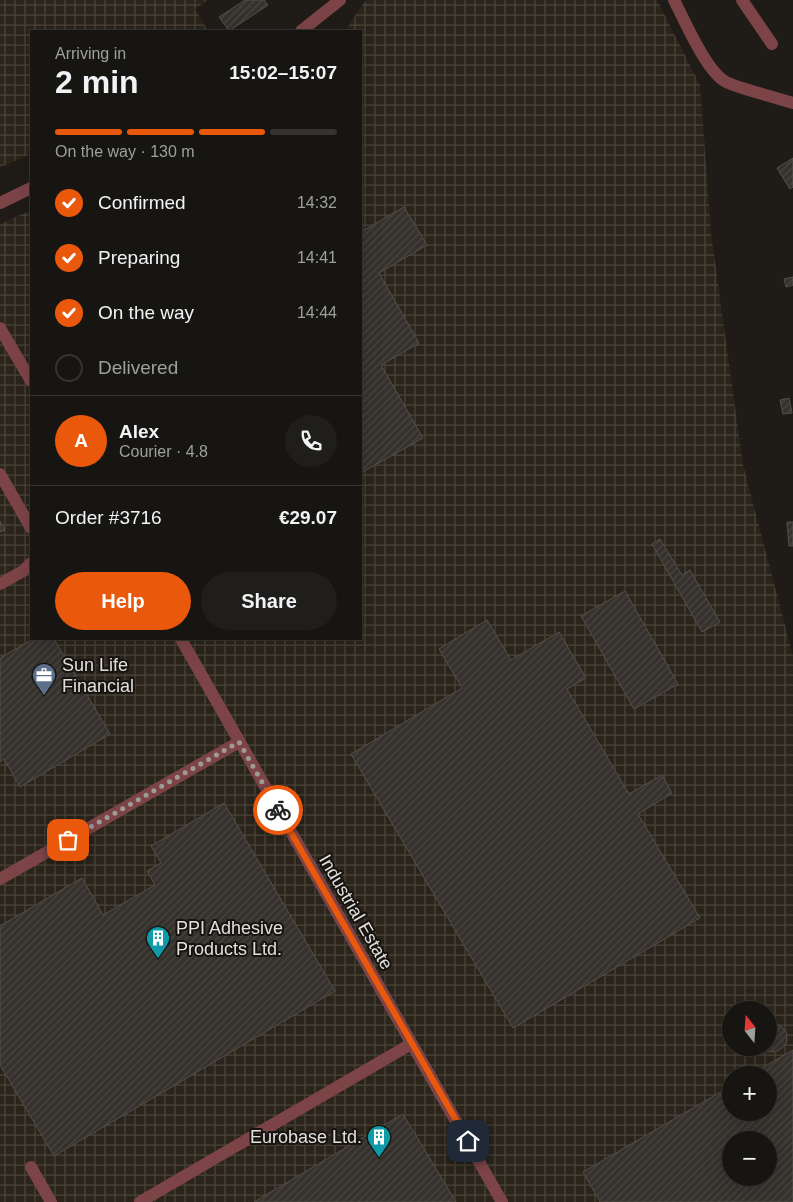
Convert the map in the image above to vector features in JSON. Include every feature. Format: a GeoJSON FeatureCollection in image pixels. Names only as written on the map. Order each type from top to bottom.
{"type":"FeatureCollection","features":[{"type":"Feature","properties":{"kind":"street"},"geometry":{"type":"LineString","coordinates":[[302,30],[340,0]]}},
{"type":"Feature","properties":{"kind":"street"},"geometry":{"type":"LineString","coordinates":[[674,0],[711,68],[721,78],[741,88],[793,103]]}},
{"type":"Feature","properties":{"kind":"street"},"geometry":{"type":"LineString","coordinates":[[742,0],[772,44]]}},
{"type":"Feature","properties":{"kind":"street"},"geometry":{"type":"LineString","coordinates":[[0,203],[30,188]]}},
{"type":"Feature","properties":{"kind":"street"},"geometry":{"type":"LineString","coordinates":[[0,328],[30,379]]}},
{"type":"Feature","properties":{"kind":"street"},"geometry":{"type":"LineString","coordinates":[[0,474],[30,526]]}},
{"type":"Feature","properties":{"kind":"street"},"geometry":{"type":"LineString","coordinates":[[0,584],[23,571],[30,564]]}},
{"type":"Feature","properties":{"kind":"street","name":"Industrial Estate"},"geometry":{"type":"LineString","coordinates":[[181,640],[502,1202]]}},
{"type":"Feature","properties":{"kind":"street"},"geometry":{"type":"LineString","coordinates":[[0,879],[239,742]]}},
{"type":"Feature","properties":{"kind":"street"},"geometry":{"type":"LineString","coordinates":[[140,1202],[411,1044]]}},
{"type":"Feature","properties":{"kind":"street"},"geometry":{"type":"LineString","coordinates":[[31,1167],[51,1202]]}},
{"type":"Feature","properties":{"kind":"shaded area"},"geometry":{"type":"Polygon","coordinates":[[[0,0],[208,0],[195,9],[207,30],[30,30],[30,154],[0,167],[0,0]]]}},
{"type":"Feature","properties":{"kind":"shaded area"},"geometry":{"type":"Polygon","coordinates":[[[367,0],[657,0],[700,85],[711,233],[743,465],[793,656],[793,1202],[0,1202],[0,224],[30,210],[30,640],[362,640],[362,30],[346,30],[367,0]]]}},
{"type":"Feature","properties":{"kind":"building"},"geometry":{"type":"Polygon","coordinates":[[[245,0],[264,0],[268,5],[230,30],[228,30],[219,17],[245,0]]]}},
{"type":"Feature","properties":{"kind":"building"},"geometry":{"type":"Polygon","coordinates":[[[793,158],[793,187],[790,189],[777,168],[793,158]]]}},
{"type":"Feature","properties":{"kind":"building"},"geometry":{"type":"Polygon","coordinates":[[[404,207],[427,245],[379,273],[419,343],[381,365],[423,438],[362,472],[362,231],[404,207]]]}},
{"type":"Feature","properties":{"kind":"building"},"geometry":{"type":"Polygon","coordinates":[[[793,277],[793,285],[786,287],[784,279],[793,277]]]}},
{"type":"Feature","properties":{"kind":"building"},"geometry":{"type":"Polygon","coordinates":[[[789,398],[792,413],[783,414],[780,400],[789,398]]]}},
{"type":"Feature","properties":{"kind":"building"},"geometry":{"type":"Polygon","coordinates":[[[0,521],[5,530],[0,532],[0,521]]]}},
{"type":"Feature","properties":{"kind":"building"},"geometry":{"type":"Polygon","coordinates":[[[787,522],[793,522],[793,546],[789,546],[787,522]]]}},
{"type":"Feature","properties":{"kind":"building"},"geometry":{"type":"Polygon","coordinates":[[[660,539],[682,575],[690,570],[720,622],[702,632],[652,544],[660,539]]]}},
{"type":"Feature","properties":{"kind":"building"},"geometry":{"type":"Polygon","coordinates":[[[625,591],[678,684],[634,709],[581,616],[625,591]]]}},
{"type":"Feature","properties":{"kind":"building"},"geometry":{"type":"Polygon","coordinates":[[[487,620],[511,660],[559,632],[586,678],[567,689],[629,794],[662,775],[672,793],[638,814],[700,918],[513,1028],[351,754],[462,688],[439,649],[487,620]]]}},
{"type":"Feature","properties":{"kind":"building","name":"Sun Life Financial"},"geometry":{"type":"Polygon","coordinates":[[[31,640],[55,640],[110,734],[20,787],[4,759],[0,762],[0,658],[31,640]]]}},
{"type":"Feature","properties":{"kind":"building","name":"PPI Adhesive Products Ltd."},"geometry":{"type":"Polygon","coordinates":[[[224,803],[335,991],[54,1156],[0,1065],[0,926],[82,878],[103,915],[155,885],[147,871],[161,863],[151,846],[224,803]]]}},
{"type":"Feature","properties":{"kind":"building"},"geometry":{"type":"Polygon","coordinates":[[[778,1025],[786,1032],[787,1041],[778,1051],[778,1025]]]}},
{"type":"Feature","properties":{"kind":"building"},"geometry":{"type":"Polygon","coordinates":[[[793,1050],[793,1202],[600,1202],[583,1172],[722,1091],[722,1121],[777,1121],[777,1066],[765,1066],[793,1050]]]}},
{"type":"Feature","properties":{"kind":"building","name":"Eurobase Ltd."},"geometry":{"type":"Polygon","coordinates":[[[403,1114],[456,1202],[254,1202],[403,1114]]]}},
{"type":"Feature","properties":{"kind":"way so far"},"geometry":{"type":"LineString","coordinates":[[68,840],[239,742],[278,810]]}},
{"type":"Feature","properties":{"kind":"place","name":"Sun Life Financial"},"geometry":{"type":"Point","coordinates":[44,696]}},
{"type":"Feature","properties":{"kind":"place","name":"PPI Adhesive Products Ltd."},"geometry":{"type":"Point","coordinates":[158,959]}},
{"type":"Feature","properties":{"kind":"place","name":"Eurobase Ltd."},"geometry":{"type":"Point","coordinates":[379,1158]}},
{"type":"Feature","properties":{"kind":"route"},"geometry":{"type":"LineString","coordinates":[[278,810],[468,1141]]}}]}
